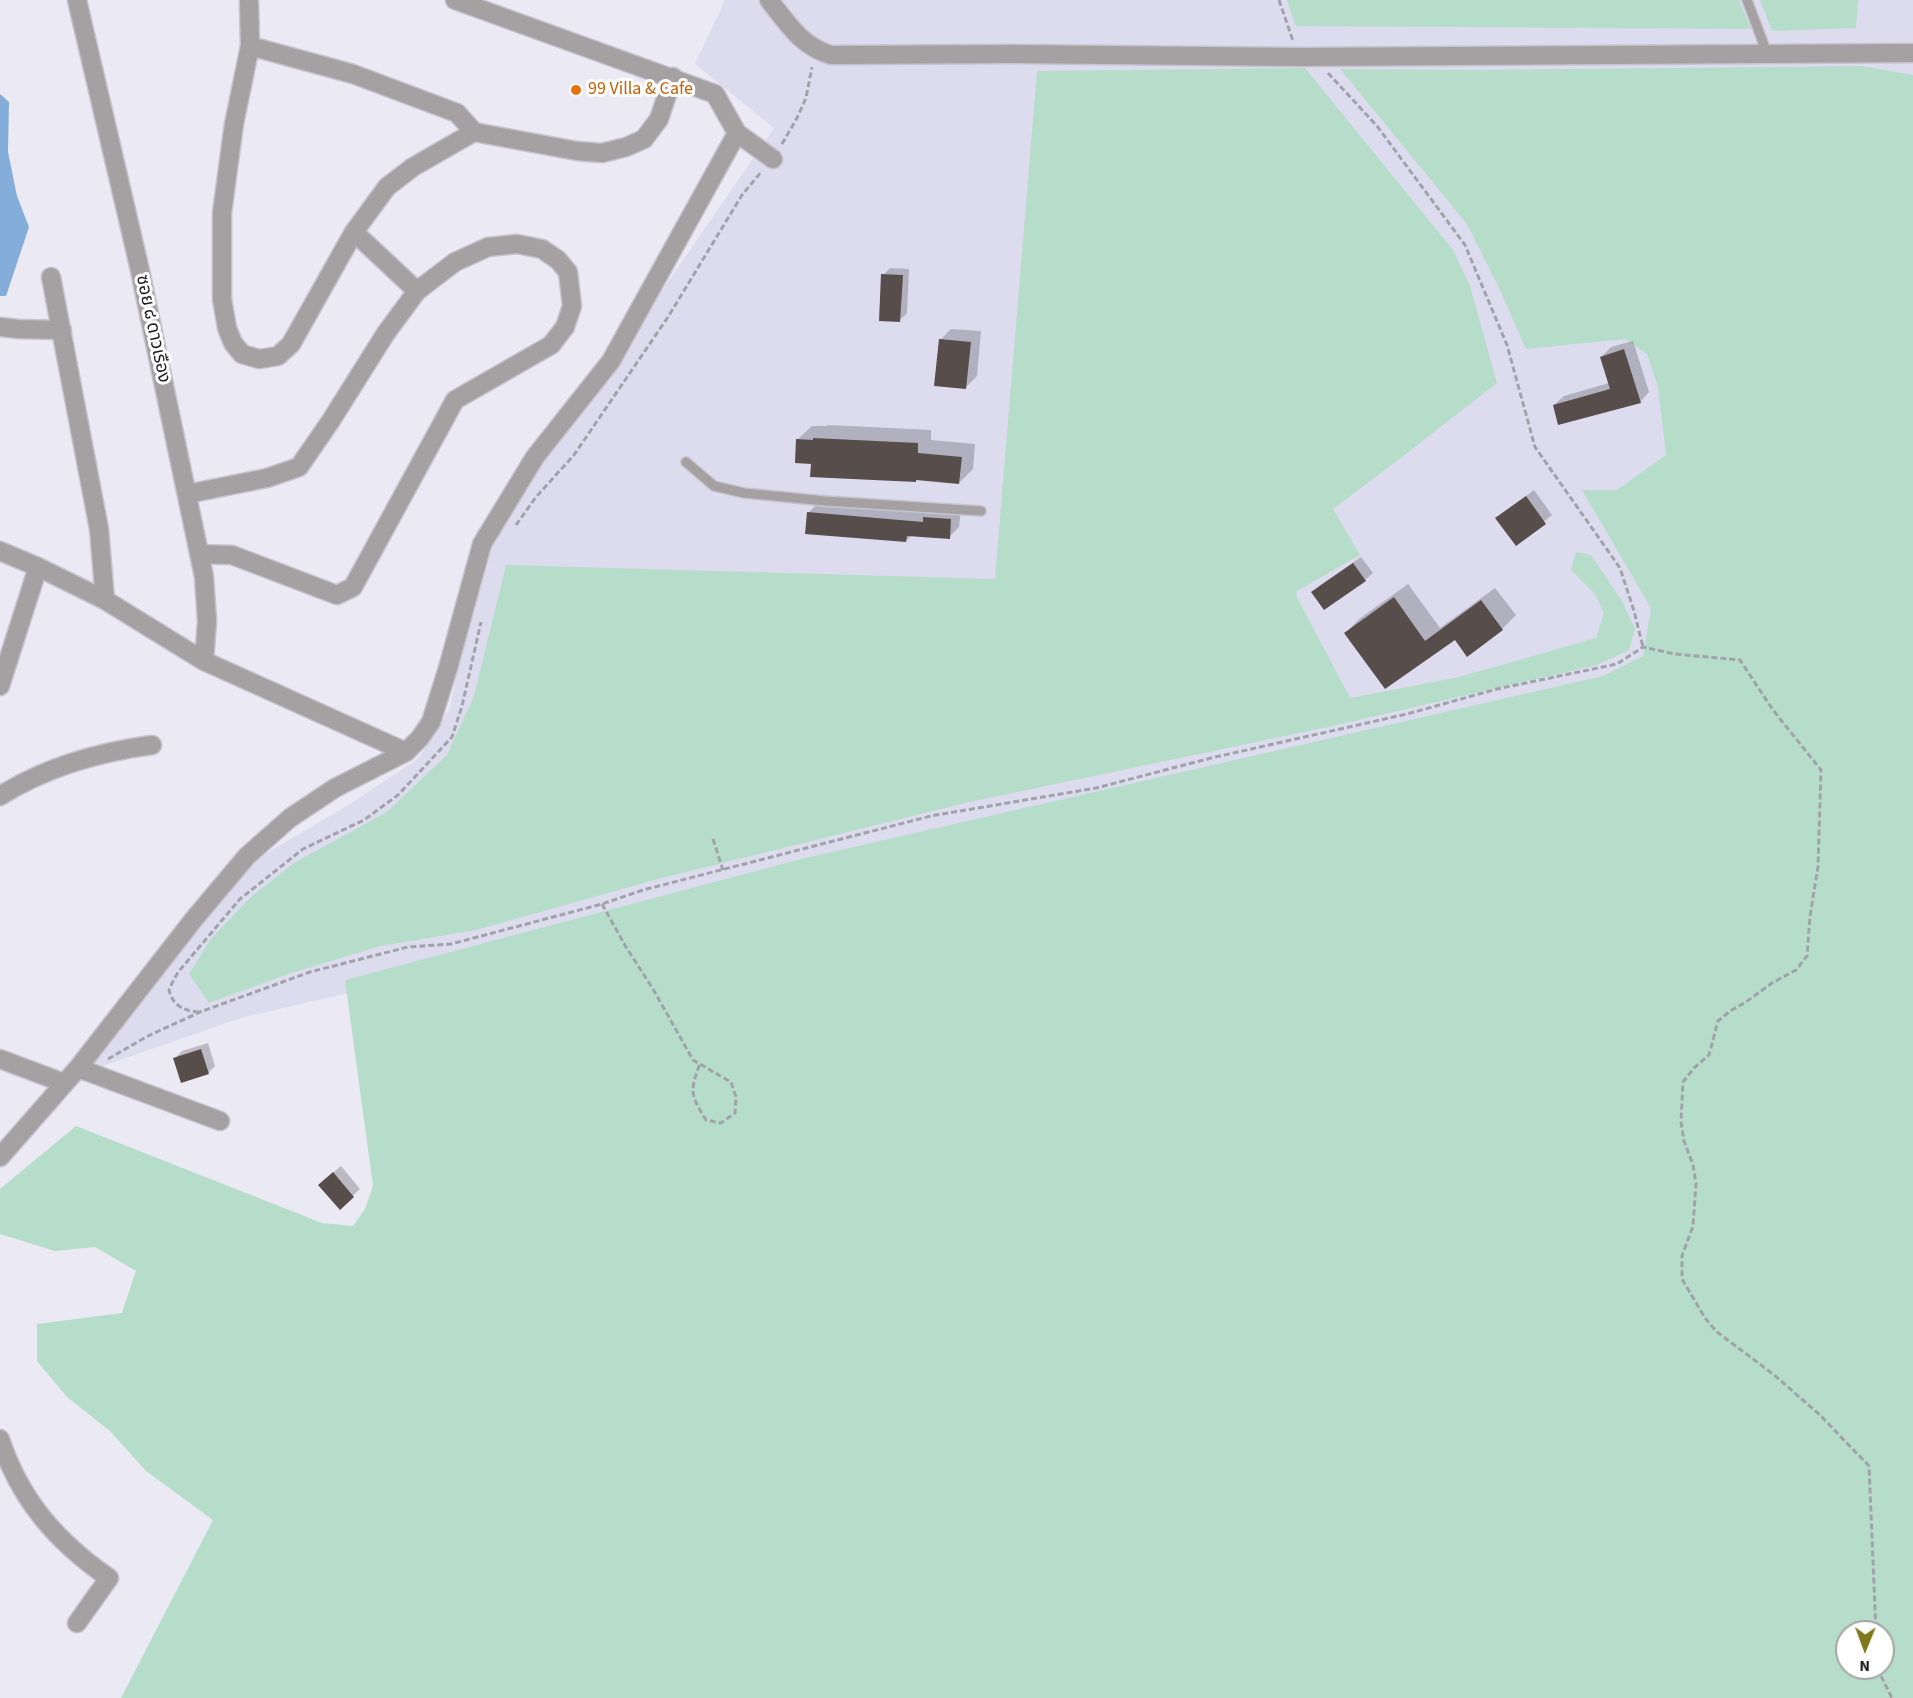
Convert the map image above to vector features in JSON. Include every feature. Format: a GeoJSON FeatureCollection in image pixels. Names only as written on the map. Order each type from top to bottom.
{"type":"FeatureCollection","features":[{"type":"Feature","properties":{"kind":"street","name":"ซอย ๘ ดาวเรือง"},"geometry":{"type":"LineString","coordinates":[[77,0],[139,266],[204,577],[207,621],[204,661]]}},
{"type":"Feature","properties":{"kind":"street"},"geometry":{"type":"LineString","coordinates":[[249,0],[250,46],[234,124],[222,213],[222,299],[227,328],[233,343],[243,354],[260,359],[278,356],[291,344],[354,232],[380,196],[412,166],[474,132]]}},
{"type":"Feature","properties":{"kind":"street"},"geometry":{"type":"LineString","coordinates":[[455,0],[715,93],[737,133],[773,159]]}},
{"type":"Feature","properties":{"kind":"street"},"geometry":{"type":"LineString","coordinates":[[769,0],[800,38],[816,51],[831,55],[1306,56],[1913,53]]}},
{"type":"Feature","properties":{"kind":"street"},"geometry":{"type":"LineString","coordinates":[[250,46],[353,74],[457,113],[474,132],[577,151],[602,153],[627,147],[644,139],[659,119],[673,77]]}},
{"type":"Feature","properties":{"kind":"street"},"geometry":{"type":"LineString","coordinates":[[0,1157],[78,1068],[194,919],[247,856],[290,818],[335,788],[406,752],[420,738],[431,722],[448,669],[482,544],[536,457],[611,361],[737,133]]}},
{"type":"Feature","properties":{"kind":"street"},"geometry":{"type":"LineString","coordinates":[[354,232],[417,291]]}},
{"type":"Feature","properties":{"kind":"street"},"geometry":{"type":"LineString","coordinates":[[187,494],[267,478],[299,466],[330,422],[386,333],[417,291],[455,262],[488,247],[518,244],[542,249],[558,260],[568,272],[572,306],[565,327],[551,345],[455,400],[353,587],[337,595],[232,555],[199,554]]}},
{"type":"Feature","properties":{"kind":"street"},"geometry":{"type":"LineString","coordinates":[[51,277],[99,529],[105,600]]}},
{"type":"Feature","properties":{"kind":"street"},"geometry":{"type":"LineString","coordinates":[[0,327],[62,330]]}},
{"type":"Feature","properties":{"kind":"street"},"geometry":{"type":"LineString","coordinates":[[0,551],[105,600],[204,661],[406,752]]}},
{"type":"Feature","properties":{"kind":"street"},"geometry":{"type":"LineString","coordinates":[[0,686],[38,567]]}},
{"type":"Feature","properties":{"kind":"street"},"geometry":{"type":"LineString","coordinates":[[0,796],[20,784],[69,764],[118,749],[152,744]]}},
{"type":"Feature","properties":{"kind":"street"},"geometry":{"type":"LineString","coordinates":[[0,1059],[64,1083]]}},
{"type":"Feature","properties":{"kind":"street"},"geometry":{"type":"LineString","coordinates":[[78,1068],[220,1121]]}},
{"type":"Feature","properties":{"kind":"street"},"geometry":{"type":"LineString","coordinates":[[0,1439],[7,1461],[25,1495],[45,1524],[83,1560],[109,1578],[77,1623]]}},
{"type":"Feature","properties":{"kind":"lane"},"geometry":{"type":"LineString","coordinates":[[1747,0],[1767,53]]}},
{"type":"Feature","properties":{"kind":"lane"},"geometry":{"type":"LineString","coordinates":[[686,462],[714,486],[744,493],[825,501],[981,511]]}},
{"type":"Feature","properties":{"kind":"path"},"geometry":{"type":"LineString","coordinates":[[1279,0],[1306,56],[1377,126],[1465,245],[1507,345],[1535,447],[1620,568],[1643,647]]}},
{"type":"Feature","properties":{"kind":"path"},"geometry":{"type":"LineString","coordinates":[[512,531],[536,497],[574,455],[668,318],[742,195],[773,159],[806,98],[816,51]]}},
{"type":"Feature","properties":{"kind":"path"},"geometry":{"type":"LineString","coordinates":[[200,1012],[188,1011],[173,1002],[169,990],[179,971],[240,899],[303,849],[364,820],[398,795],[452,737],[462,706],[483,613]]}},
{"type":"Feature","properties":{"kind":"path"},"geometry":{"type":"LineString","coordinates":[[78,1068],[104,1061],[148,1036],[200,1012],[310,972],[408,947],[451,945],[602,904],[643,890],[931,816],[1096,788],[1211,758],[1407,714],[1497,689],[1617,664],[1643,647],[1675,654],[1740,660],[1773,710],[1821,770],[1818,867],[1810,916],[1807,956],[1796,970],[1772,983],[1718,1021],[1709,1055],[1683,1082],[1681,1122],[1696,1183],[1693,1226],[1683,1256],[1682,1279],[1705,1318],[1717,1332],[1773,1374],[1820,1415],[1869,1466],[1875,1620]]}},
{"type":"Feature","properties":{"kind":"path"},"geometry":{"type":"LineString","coordinates":[[713,839],[723,870]]}},
{"type":"Feature","properties":{"kind":"path"},"geometry":{"type":"LineString","coordinates":[[602,904],[693,1060],[700,1064],[731,1082],[736,1097],[735,1113],[722,1124],[706,1120],[694,1100],[693,1083],[700,1064]]}},
{"type":"Feature","properties":{"kind":"path"},"geometry":{"type":"LineString","coordinates":[[1883,1680],[1892,1698]]}},
{"type":"Feature","properties":{"kind":"shaded area"},"geometry":{"type":"Polygon","coordinates":[[[725,0],[1913,0],[1913,515],[1683,659],[1645,697],[244,1017],[88,1071],[143,991],[255,860],[350,804],[419,758],[450,708],[480,555],[774,128],[695,64],[725,0]]]}},
{"type":"Feature","properties":{"kind":"green space"},"geometry":{"type":"Polygon","coordinates":[[[1287,0],[1739,0],[1751,29],[1296,26],[1287,0]]]}},
{"type":"Feature","properties":{"kind":"green space"},"geometry":{"type":"Polygon","coordinates":[[[1760,0],[1858,0],[1856,28],[1772,31],[1760,0]]]}},
{"type":"Feature","properties":{"kind":"green space"},"geometry":{"type":"Polygon","coordinates":[[[1861,66],[1913,75],[1913,1698],[121,1698],[213,1520],[146,1471],[110,1431],[67,1397],[37,1361],[37,1324],[122,1313],[136,1271],[95,1247],[55,1251],[0,1234],[0,1189],[76,1126],[322,1223],[353,1226],[365,1209],[373,1186],[345,980],[801,859],[1603,676],[1643,656],[1651,608],[1582,490],[1617,490],[1666,455],[1658,387],[1647,354],[1625,339],[1526,349],[1467,224],[1340,69],[1479,70],[1861,66]]]}},
{"type":"Feature","properties":{"kind":"green space"},"geometry":{"type":"Polygon","coordinates":[[[1305,68],[1453,250],[1470,286],[1497,383],[1333,509],[1360,555],[1297,591],[1296,595],[1350,698],[1459,677],[1596,638],[1604,613],[1595,594],[1571,570],[1576,552],[1591,555],[1622,601],[1635,629],[1629,650],[1597,665],[1328,727],[965,803],[658,879],[476,930],[381,946],[291,973],[209,1003],[189,974],[211,939],[251,897],[294,863],[387,812],[447,755],[474,696],[506,565],[995,579],[1037,71],[1305,68]]]}},
{"type":"Feature","properties":{"kind":"water"},"geometry":{"type":"Polygon","coordinates":[[[0,94],[9,102],[8,152],[17,196],[29,227],[6,296],[0,296],[0,94]]]}},
{"type":"Feature","properties":{"kind":"building"},"geometry":{"type":"Polygon","coordinates":[[[881,274],[903,275],[900,322],[879,321],[881,274]]]}},
{"type":"Feature","properties":{"kind":"building"},"geometry":{"type":"Polygon","coordinates":[[[939,339],[971,342],[966,389],[934,386],[939,339]]]}},
{"type":"Feature","properties":{"kind":"building"},"geometry":{"type":"Polygon","coordinates":[[[1624,349],[1641,403],[1558,425],[1553,405],[1610,389],[1600,357],[1624,349]]]}},
{"type":"Feature","properties":{"kind":"building"},"geometry":{"type":"Polygon","coordinates":[[[813,438],[918,443],[918,453],[962,457],[959,484],[916,480],[916,482],[810,477],[811,464],[795,463],[796,439],[813,440],[813,438]]]}},
{"type":"Feature","properties":{"kind":"building"},"geometry":{"type":"Polygon","coordinates":[[[1526,496],[1546,524],[1516,546],[1495,518],[1526,496]]]}},
{"type":"Feature","properties":{"kind":"building"},"geometry":{"type":"Polygon","coordinates":[[[807,512],[923,522],[923,517],[951,519],[950,539],[907,536],[906,542],[805,534],[807,512]]]}},
{"type":"Feature","properties":{"kind":"building"},"geometry":{"type":"Polygon","coordinates":[[[1353,563],[1366,581],[1324,610],[1311,592],[1353,563]]]}},
{"type":"Feature","properties":{"kind":"building"},"geometry":{"type":"Polygon","coordinates":[[[1394,597],[1425,641],[1481,600],[1503,630],[1467,657],[1455,640],[1385,689],[1344,633],[1394,597]]]}},
{"type":"Feature","properties":{"kind":"building"},"geometry":{"type":"Polygon","coordinates":[[[201,1049],[209,1074],[181,1083],[173,1058],[201,1049]]]}},
{"type":"Feature","properties":{"kind":"building"},"geometry":{"type":"Polygon","coordinates":[[[333,1172],[354,1197],[340,1210],[318,1185],[333,1172]]]}},
{"type":"Feature","properties":{"kind":"place","name":"99 Villa & Cafe"},"geometry":{"type":"Point","coordinates":[576,90]}}]}
